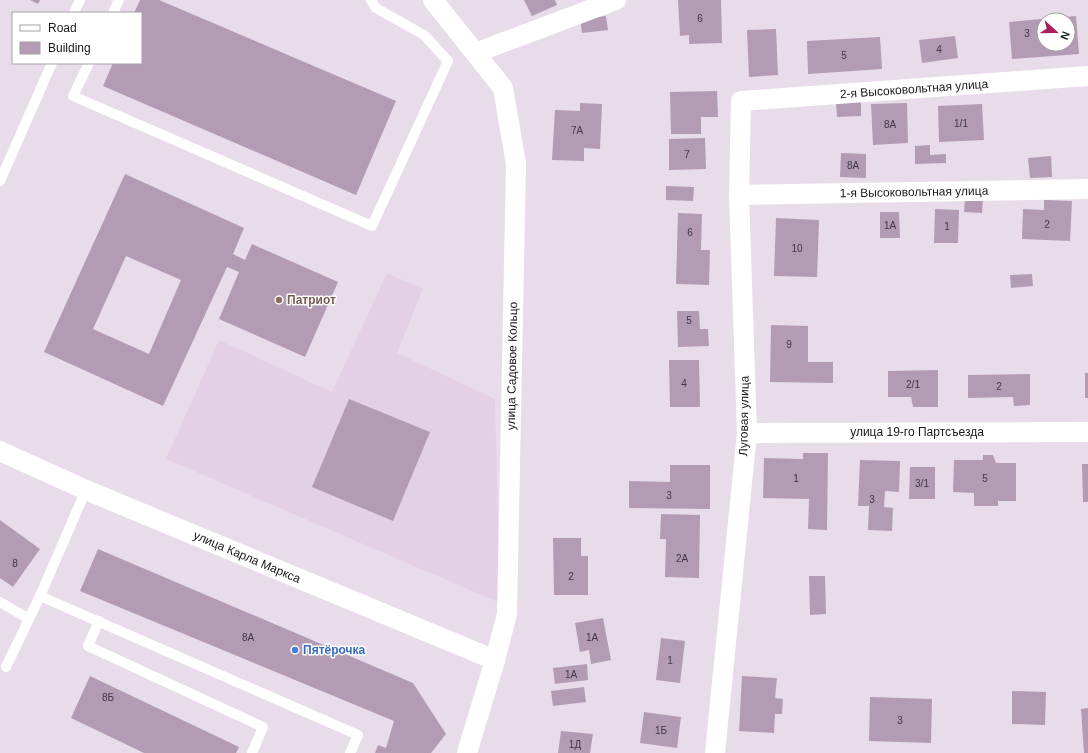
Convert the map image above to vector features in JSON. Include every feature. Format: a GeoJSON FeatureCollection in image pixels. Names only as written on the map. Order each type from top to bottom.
{"type":"FeatureCollection","features":[{"type":"Feature","properties":{"kind":"street","name":"улица Садовое Кольцо"},"geometry":{"type":"LineString","coordinates":[[433,0],[503,88],[516,164],[507,614],[467,753]]}},
{"type":"Feature","properties":{"kind":"street"},"geometry":{"type":"LineString","coordinates":[[475,53],[616,0]]}},
{"type":"Feature","properties":{"kind":"street","name":"2-я Высоковольтная улица"},"geometry":{"type":"LineString","coordinates":[[741,101],[1088,76]]}},
{"type":"Feature","properties":{"kind":"street","name":"Луговая улица"},"geometry":{"type":"LineString","coordinates":[[715,753],[747,433],[739,195],[741,101]]}},
{"type":"Feature","properties":{"kind":"street","name":"1-я Высоковольтная улица"},"geometry":{"type":"LineString","coordinates":[[739,195],[1088,189]]}},
{"type":"Feature","properties":{"kind":"street","name":"улица 19-го Партсъезда"},"geometry":{"type":"LineString","coordinates":[[747,433],[1088,432]]}},
{"type":"Feature","properties":{"kind":"street","name":"улица Карла Маркса"},"geometry":{"type":"LineString","coordinates":[[0,451],[86,490],[495,660]]}},
{"type":"Feature","properties":{"kind":"lane"},"geometry":{"type":"LineString","coordinates":[[74,12],[80,0]]}},
{"type":"Feature","properties":{"kind":"lane"},"geometry":{"type":"LineString","coordinates":[[113,12],[119,0]]}},
{"type":"Feature","properties":{"kind":"lane"},"geometry":{"type":"LineString","coordinates":[[89,64],[73,96],[372,226],[448,61],[424,35],[376,8],[371,0]]}},
{"type":"Feature","properties":{"kind":"lane"},"geometry":{"type":"LineString","coordinates":[[0,181],[52,64]]}},
{"type":"Feature","properties":{"kind":"lane"},"geometry":{"type":"LineString","coordinates":[[6,667],[30,619],[86,490]]}},
{"type":"Feature","properties":{"kind":"lane"},"geometry":{"type":"LineString","coordinates":[[40,596],[358,734],[350,753]]}},
{"type":"Feature","properties":{"kind":"lane"},"geometry":{"type":"LineString","coordinates":[[0,602],[30,619]]}},
{"type":"Feature","properties":{"kind":"lane"},"geometry":{"type":"LineString","coordinates":[[99,621],[88,646],[263,727],[252,753]]}},
{"type":"Feature","properties":{"kind":"shaded area"},"geometry":{"type":"Polygon","coordinates":[[[387,273],[423,289],[397,353],[495,399],[500,603],[166,459],[219,340],[332,392],[387,273]]]}},
{"type":"Feature","properties":{"kind":"building"},"geometry":{"type":"Polygon","coordinates":[[[30,0],[40,0],[38,4],[30,0]]]}},
{"type":"Feature","properties":{"kind":"building"},"geometry":{"type":"Polygon","coordinates":[[[140,0],[159,0],[396,101],[356,195],[103,86],[113,64],[142,64],[142,12],[134,12],[140,0]]]}},
{"type":"Feature","properties":{"kind":"building"},"geometry":{"type":"Polygon","coordinates":[[[524,0],[555,0],[557,5],[532,16],[524,0]]]}},
{"type":"Feature","properties":{"kind":"building"},"geometry":{"type":"Polygon","coordinates":[[[678,0],[721,0],[722,43],[689,44],[689,35],[680,36],[678,0]]]}},
{"type":"Feature","properties":{"kind":"building"},"geometry":{"type":"Polygon","coordinates":[[[606,16],[608,30],[582,33],[580,19],[606,16]]]}},
{"type":"Feature","properties":{"kind":"building"},"geometry":{"type":"Polygon","coordinates":[[[1076,16],[1079,54],[1012,59],[1009,22],[1036,20],[1036,52],[1076,52],[1076,16]]]}},
{"type":"Feature","properties":{"kind":"building"},"geometry":{"type":"Polygon","coordinates":[[[776,29],[778,75],[749,77],[747,30],[776,29]]]}},
{"type":"Feature","properties":{"kind":"building"},"geometry":{"type":"Polygon","coordinates":[[[955,36],[958,58],[922,63],[919,40],[955,36]]]}},
{"type":"Feature","properties":{"kind":"building"},"geometry":{"type":"Polygon","coordinates":[[[880,37],[882,69],[808,74],[807,41],[880,37]]]}},
{"type":"Feature","properties":{"kind":"building"},"geometry":{"type":"Polygon","coordinates":[[[717,91],[718,117],[701,117],[701,134],[671,134],[670,92],[717,91]]]}},
{"type":"Feature","properties":{"kind":"building"},"geometry":{"type":"Polygon","coordinates":[[[836,102],[861,102],[861,116],[837,117],[836,102]]]}},
{"type":"Feature","properties":{"kind":"building"},"geometry":{"type":"Polygon","coordinates":[[[580,103],[602,104],[600,149],[584,148],[584,161],[552,160],[555,110],[580,111],[580,103]]]}},
{"type":"Feature","properties":{"kind":"building"},"geometry":{"type":"Polygon","coordinates":[[[907,103],[908,143],[873,145],[871,104],[907,103]]]}},
{"type":"Feature","properties":{"kind":"building"},"geometry":{"type":"Polygon","coordinates":[[[982,104],[984,140],[939,142],[938,106],[982,104]]]}},
{"type":"Feature","properties":{"kind":"building"},"geometry":{"type":"Polygon","coordinates":[[[705,138],[706,169],[669,170],[669,139],[705,138]]]}},
{"type":"Feature","properties":{"kind":"building"},"geometry":{"type":"Polygon","coordinates":[[[930,145],[930,155],[946,154],[946,163],[915,164],[915,146],[930,145]]]}},
{"type":"Feature","properties":{"kind":"building"},"geometry":{"type":"Polygon","coordinates":[[[841,153],[866,154],[866,178],[840,177],[841,153]]]}},
{"type":"Feature","properties":{"kind":"building"},"geometry":{"type":"Polygon","coordinates":[[[1051,156],[1052,177],[1030,178],[1028,158],[1051,156]]]}},
{"type":"Feature","properties":{"kind":"building","name":"Патриот"},"geometry":{"type":"Polygon","coordinates":[[[125,174],[244,228],[233,254],[245,260],[252,244],[338,282],[305,357],[219,319],[239,272],[227,267],[163,406],[44,352],[125,174]],[[126,256],[93,329],[149,354],[181,280],[126,256]]]}},
{"type":"Feature","properties":{"kind":"building"},"geometry":{"type":"Polygon","coordinates":[[[666,186],[694,187],[693,201],[666,200],[666,186]]]}},
{"type":"Feature","properties":{"kind":"building"},"geometry":{"type":"Polygon","coordinates":[[[965,198],[983,199],[982,213],[964,212],[965,198]]]}},
{"type":"Feature","properties":{"kind":"building"},"geometry":{"type":"Polygon","coordinates":[[[1044,200],[1072,201],[1070,241],[1022,239],[1023,209],[1044,210],[1044,200]]]}},
{"type":"Feature","properties":{"kind":"building"},"geometry":{"type":"Polygon","coordinates":[[[935,209],[959,210],[958,243],[934,243],[935,209]]]}},
{"type":"Feature","properties":{"kind":"building"},"geometry":{"type":"Polygon","coordinates":[[[880,212],[899,212],[900,238],[880,238],[880,212]]]}},
{"type":"Feature","properties":{"kind":"building"},"geometry":{"type":"Polygon","coordinates":[[[678,213],[702,214],[701,250],[710,250],[709,285],[676,284],[678,213]]]}},
{"type":"Feature","properties":{"kind":"building"},"geometry":{"type":"Polygon","coordinates":[[[776,218],[819,220],[817,277],[774,276],[776,218]]]}},
{"type":"Feature","properties":{"kind":"building"},"geometry":{"type":"Polygon","coordinates":[[[1032,274],[1033,286],[1011,288],[1010,275],[1032,274]]]}},
{"type":"Feature","properties":{"kind":"building"},"geometry":{"type":"Polygon","coordinates":[[[677,311],[699,311],[700,329],[708,329],[709,346],[678,347],[677,311]]]}},
{"type":"Feature","properties":{"kind":"building"},"geometry":{"type":"Polygon","coordinates":[[[771,325],[808,326],[808,362],[833,362],[833,383],[770,382],[771,325]]]}},
{"type":"Feature","properties":{"kind":"building"},"geometry":{"type":"Polygon","coordinates":[[[669,360],[699,360],[700,407],[670,407],[669,360]]]}},
{"type":"Feature","properties":{"kind":"building"},"geometry":{"type":"Polygon","coordinates":[[[938,370],[938,407],[913,407],[911,397],[888,397],[888,371],[938,370]]]}},
{"type":"Feature","properties":{"kind":"building"},"geometry":{"type":"Polygon","coordinates":[[[1085,373],[1088,373],[1088,398],[1085,398],[1085,373]]]}},
{"type":"Feature","properties":{"kind":"building"},"geometry":{"type":"Polygon","coordinates":[[[1030,374],[1030,405],[1014,406],[1013,397],[968,398],[968,375],[1030,374]]]}},
{"type":"Feature","properties":{"kind":"building"},"geometry":{"type":"Polygon","coordinates":[[[349,399],[430,432],[393,521],[312,487],[349,399]]]}},
{"type":"Feature","properties":{"kind":"building"},"geometry":{"type":"Polygon","coordinates":[[[803,453],[828,453],[827,530],[808,529],[809,499],[763,498],[764,458],[803,459],[803,453]]]}},
{"type":"Feature","properties":{"kind":"building"},"geometry":{"type":"Polygon","coordinates":[[[983,455],[993,455],[996,463],[1016,463],[1016,501],[998,501],[998,506],[974,506],[974,493],[953,492],[954,460],[983,460],[983,455]]]}},
{"type":"Feature","properties":{"kind":"building"},"geometry":{"type":"Polygon","coordinates":[[[860,460],[900,461],[899,492],[885,491],[884,507],[893,508],[892,531],[868,530],[869,506],[858,506],[860,460]]]}},
{"type":"Feature","properties":{"kind":"building"},"geometry":{"type":"Polygon","coordinates":[[[1082,464],[1088,464],[1088,502],[1083,502],[1082,464]]]}},
{"type":"Feature","properties":{"kind":"building"},"geometry":{"type":"Polygon","coordinates":[[[670,465],[710,465],[710,509],[629,508],[629,481],[670,482],[670,465]]]}},
{"type":"Feature","properties":{"kind":"building"},"geometry":{"type":"Polygon","coordinates":[[[910,467],[935,467],[935,499],[909,499],[910,467]]]}},
{"type":"Feature","properties":{"kind":"building"},"geometry":{"type":"Polygon","coordinates":[[[661,514],[700,515],[699,578],[665,577],[666,539],[660,539],[661,514]]]}},
{"type":"Feature","properties":{"kind":"building"},"geometry":{"type":"Polygon","coordinates":[[[0,520],[40,549],[13,587],[0,578],[0,520]]]}},
{"type":"Feature","properties":{"kind":"building"},"geometry":{"type":"Polygon","coordinates":[[[553,538],[581,538],[581,556],[588,556],[588,595],[554,595],[553,538]]]}},
{"type":"Feature","properties":{"kind":"building"},"geometry":{"type":"Polygon","coordinates":[[[98,549],[413,683],[446,734],[431,753],[375,753],[378,745],[386,748],[394,721],[80,591],[98,549]]]}},
{"type":"Feature","properties":{"kind":"building"},"geometry":{"type":"Polygon","coordinates":[[[809,576],[825,576],[826,614],[810,615],[809,576]]]}},
{"type":"Feature","properties":{"kind":"building"},"geometry":{"type":"Polygon","coordinates":[[[603,618],[611,660],[591,664],[589,650],[580,652],[575,623],[603,618]]]}},
{"type":"Feature","properties":{"kind":"building"},"geometry":{"type":"Polygon","coordinates":[[[661,638],[685,641],[680,683],[656,680],[661,638]]]}},
{"type":"Feature","properties":{"kind":"building"},"geometry":{"type":"Polygon","coordinates":[[[587,664],[588,680],[555,684],[553,668],[587,664]]]}},
{"type":"Feature","properties":{"kind":"building"},"geometry":{"type":"Polygon","coordinates":[[[90,676],[239,747],[236,753],[144,753],[71,718],[90,676]]]}},
{"type":"Feature","properties":{"kind":"building"},"geometry":{"type":"Polygon","coordinates":[[[742,676],[777,678],[775,698],[783,699],[782,714],[775,714],[774,733],[739,731],[742,676]]]}},
{"type":"Feature","properties":{"kind":"building"},"geometry":{"type":"Polygon","coordinates":[[[584,687],[586,702],[553,706],[551,691],[584,687]]]}},
{"type":"Feature","properties":{"kind":"building"},"geometry":{"type":"Polygon","coordinates":[[[1012,691],[1046,692],[1045,725],[1012,724],[1012,691]]]}},
{"type":"Feature","properties":{"kind":"building"},"geometry":{"type":"Polygon","coordinates":[[[870,697],[932,699],[931,743],[869,741],[870,697]]]}},
{"type":"Feature","properties":{"kind":"building"},"geometry":{"type":"Polygon","coordinates":[[[1088,708],[1088,753],[1084,753],[1081,709],[1088,708]]]}},
{"type":"Feature","properties":{"kind":"building"},"geometry":{"type":"Polygon","coordinates":[[[644,712],[681,717],[677,748],[640,743],[644,712]]]}},
{"type":"Feature","properties":{"kind":"building"},"geometry":{"type":"Polygon","coordinates":[[[561,731],[593,734],[590,753],[558,753],[561,731]]]}},
{"type":"Feature","properties":{"kind":"place","name":"Патриот"},"geometry":{"type":"Point","coordinates":[279,300]}},
{"type":"Feature","properties":{"kind":"place","name":"Пятёрочка"},"geometry":{"type":"Point","coordinates":[295,650]}}]}
